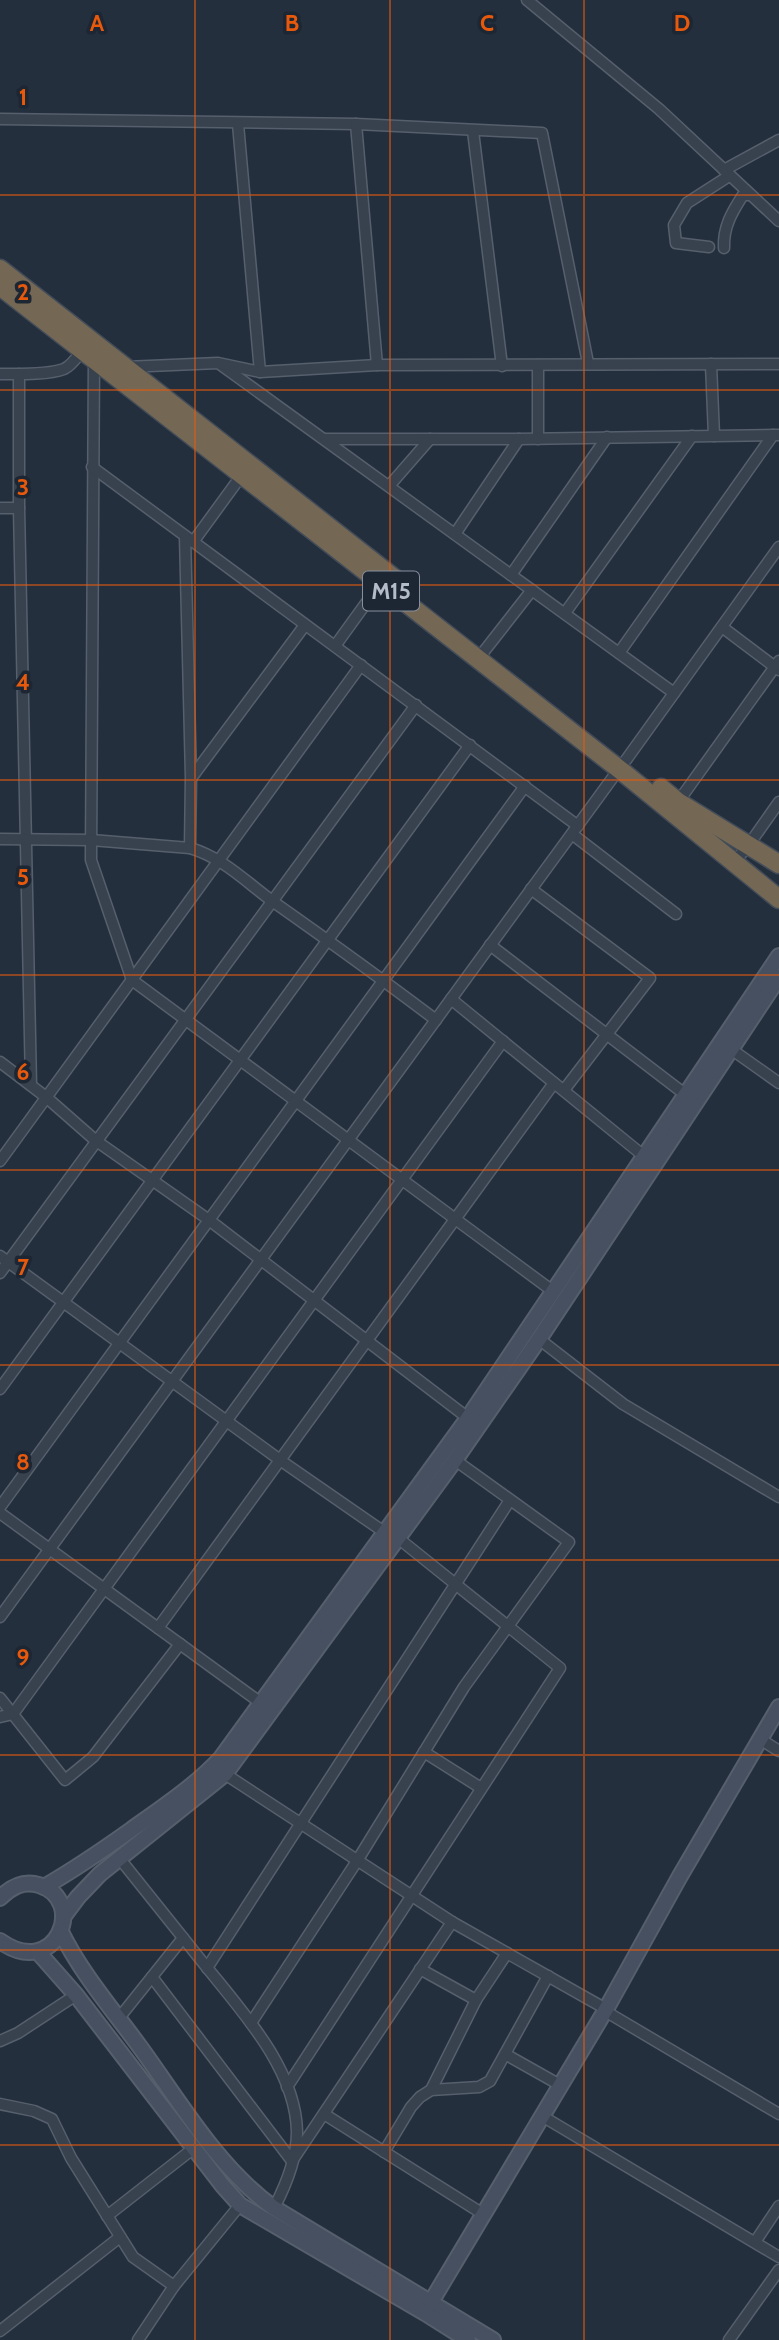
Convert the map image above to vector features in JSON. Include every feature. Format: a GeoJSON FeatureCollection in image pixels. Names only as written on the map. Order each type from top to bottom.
{"type":"FeatureCollection","features":[{"type":"Feature","properties":{"kind":"highway","name":"M15"},"geometry":{"type":"LineString","coordinates":[[0,269],[92,349],[622,765],[779,899]]}},
{"type":"Feature","properties":{"kind":"highway","name":"M15"},"geometry":{"type":"LineString","coordinates":[[0,286],[92,349]]}},
{"type":"Feature","properties":{"kind":"highway","name":"M15"},"geometry":{"type":"LineString","coordinates":[[622,765],[779,864]]}},
{"type":"Feature","properties":{"kind":"street"},"geometry":{"type":"LineString","coordinates":[[527,0],[659,109],[779,220]]}},
{"type":"Feature","properties":{"kind":"street"},"geometry":{"type":"LineString","coordinates":[[0,119],[356,124],[542,133],[588,363]]}},
{"type":"Feature","properties":{"kind":"street"},"geometry":{"type":"LineString","coordinates":[[238,124],[260,372]]}},
{"type":"Feature","properties":{"kind":"street"},"geometry":{"type":"LineString","coordinates":[[356,124],[377,365]]}},
{"type":"Feature","properties":{"kind":"street"},"geometry":{"type":"LineString","coordinates":[[473,131],[502,366]]}},
{"type":"Feature","properties":{"kind":"street"},"geometry":{"type":"LineString","coordinates":[[709,247],[676,243],[674,225],[687,203],[727,173],[779,140]]}},
{"type":"Feature","properties":{"kind":"street"},"geometry":{"type":"LineString","coordinates":[[724,248],[724,234],[733,211],[743,195],[750,195]]}},
{"type":"Feature","properties":{"kind":"street"},"geometry":{"type":"LineString","coordinates":[[0,374],[63,369],[92,349]]}},
{"type":"Feature","properties":{"kind":"street"},"geometry":{"type":"LineString","coordinates":[[92,349],[91,860],[132,980],[554,1292]]}},
{"type":"Feature","properties":{"kind":"street"},"geometry":{"type":"LineString","coordinates":[[218,363],[674,693]]}},
{"type":"Feature","properties":{"kind":"street"},"geometry":{"type":"LineString","coordinates":[[121,372],[218,363],[260,372],[377,365],[779,364]]}},
{"type":"Feature","properties":{"kind":"street"},"geometry":{"type":"LineString","coordinates":[[711,364],[713,436]]}},
{"type":"Feature","properties":{"kind":"street"},"geometry":{"type":"LineString","coordinates":[[538,365],[538,439]]}},
{"type":"Feature","properties":{"kind":"street"},"geometry":{"type":"LineString","coordinates":[[19,374],[19,508],[31,1085]]}},
{"type":"Feature","properties":{"kind":"street"},"geometry":{"type":"LineString","coordinates":[[324,439],[776,435]]}},
{"type":"Feature","properties":{"kind":"street"},"geometry":{"type":"LineString","coordinates":[[620,653],[776,435]]}},
{"type":"Feature","properties":{"kind":"street"},"geometry":{"type":"LineString","coordinates":[[565,612],[692,436]]}},
{"type":"Feature","properties":{"kind":"street"},"geometry":{"type":"LineString","coordinates":[[511,575],[607,438]]}},
{"type":"Feature","properties":{"kind":"street"},"geometry":{"type":"LineString","coordinates":[[389,486],[430,439]]}},
{"type":"Feature","properties":{"kind":"street"},"geometry":{"type":"LineString","coordinates":[[455,534],[519,439]]}},
{"type":"Feature","properties":{"kind":"street"},"geometry":{"type":"LineString","coordinates":[[92,467],[525,786],[676,914]]}},
{"type":"Feature","properties":{"kind":"street"},"geometry":{"type":"LineString","coordinates":[[190,848],[189,539],[246,470]]}},
{"type":"Feature","properties":{"kind":"street"},"geometry":{"type":"LineString","coordinates":[[0,508],[19,508]]}},
{"type":"Feature","properties":{"kind":"street"},"geometry":{"type":"LineString","coordinates":[[0,1617],[779,547]]}},
{"type":"Feature","properties":{"kind":"street"},"geometry":{"type":"LineString","coordinates":[[335,646],[384,578]]}},
{"type":"Feature","properties":{"kind":"street"},"geometry":{"type":"LineString","coordinates":[[482,655],[532,590]]}},
{"type":"Feature","properties":{"kind":"street"},"geometry":{"type":"LineString","coordinates":[[191,777],[306,625]]}},
{"type":"Feature","properties":{"kind":"street"},"geometry":{"type":"LineString","coordinates":[[678,802],[778,666],[722,627]]}},
{"type":"Feature","properties":{"kind":"street"},"geometry":{"type":"LineString","coordinates":[[0,1161],[361,665]]}},
{"type":"Feature","properties":{"kind":"street"},"geometry":{"type":"LineString","coordinates":[[0,1273],[4,1259],[273,902],[416,705]]}},
{"type":"Feature","properties":{"kind":"street"},"geometry":{"type":"LineString","coordinates":[[0,1389],[470,745]]}},
{"type":"Feature","properties":{"kind":"street"},"geometry":{"type":"LineString","coordinates":[[0,1507],[525,786]]}},
{"type":"Feature","properties":{"kind":"street"},"geometry":{"type":"LineString","coordinates":[[734,862],[779,802]]}},
{"type":"Feature","properties":{"kind":"street"},"geometry":{"type":"LineString","coordinates":[[0,839],[92,841],[190,848],[218,859],[436,1020]]}},
{"type":"Feature","properties":{"kind":"street"},"geometry":{"type":"LineString","coordinates":[[531,889],[650,978],[564,1090]]}},
{"type":"Feature","properties":{"kind":"street"},"geometry":{"type":"LineString","coordinates":[[490,945],[686,1095]]}},
{"type":"Feature","properties":{"kind":"street"},"geometry":{"type":"LineString","coordinates":[[44,1887],[72,1871],[174,1800],[205,1776],[221,1758],[468,1418],[779,956]]}},
{"type":"Feature","properties":{"kind":"street"},"geometry":{"type":"LineString","coordinates":[[0,1941],[16,1951],[27,1953],[48,1947],[78,1897],[120,1859],[225,1774],[455,1460],[539,1339],[779,977]]}},
{"type":"Feature","properties":{"kind":"street"},"geometry":{"type":"LineString","coordinates":[[451,999],[645,1157]]}},
{"type":"Feature","properties":{"kind":"street"},"geometry":{"type":"LineString","coordinates":[[0,1717],[13,1714],[503,1041]]}},
{"type":"Feature","properties":{"kind":"street"},"geometry":{"type":"LineString","coordinates":[[731,1049],[779,1083]]}},
{"type":"Feature","properties":{"kind":"street"},"geometry":{"type":"LineString","coordinates":[[0,1062],[46,1097],[95,1140],[209,1220],[468,1418]]}},
{"type":"Feature","properties":{"kind":"street"},"geometry":{"type":"LineString","coordinates":[[158,1628],[554,1083]]}},
{"type":"Feature","properties":{"kind":"street"},"geometry":{"type":"LineString","coordinates":[[4,1259],[280,1460],[384,1532]]}},
{"type":"Feature","properties":{"kind":"street"},"geometry":{"type":"LineString","coordinates":[[539,1339],[623,1404],[779,1497]]}},
{"type":"Feature","properties":{"kind":"street"},"geometry":{"type":"LineString","coordinates":[[251,2023],[357,1861],[464,1687],[569,1542],[455,1460]]}},
{"type":"Feature","properties":{"kind":"street"},"geometry":{"type":"LineString","coordinates":[[207,1968],[510,1500]]}},
{"type":"Feature","properties":{"kind":"street"},"geometry":{"type":"LineString","coordinates":[[0,1513],[261,1703]]}},
{"type":"Feature","properties":{"kind":"street"},"geometry":{"type":"LineString","coordinates":[[287,2087],[560,1668],[398,1538]]}},
{"type":"Feature","properties":{"kind":"street"},"geometry":{"type":"LineString","coordinates":[[0,1698],[65,1780],[93,1757],[180,1644]]}},
{"type":"Feature","properties":{"kind":"street"},"geometry":{"type":"LineString","coordinates":[[431,2302],[605,2010],[779,1707]]}},
{"type":"Feature","properties":{"kind":"street"},"geometry":{"type":"LineString","coordinates":[[760,1739],[779,1751]]}},
{"type":"Feature","properties":{"kind":"street"},"geometry":{"type":"LineString","coordinates":[[424,1752],[481,1788]]}},
{"type":"Feature","properties":{"kind":"street"},"geometry":{"type":"LineString","coordinates":[[225,1774],[452,1922],[779,2114]]}},
{"type":"Feature","properties":{"kind":"street"},"geometry":{"type":"LineString","coordinates":[[120,1859],[251,2023],[275,2059],[291,2098],[297,2133],[289,2178],[274,2208]]}},
{"type":"Feature","properties":{"kind":"street"},"geometry":{"type":"LineString","coordinates":[[3,1888],[32,1883],[54,1894],[61,1905],[62,1925],[81,1966],[234,2173],[253,2193],[493,2340]]}},
{"type":"Feature","properties":{"kind":"street"},"geometry":{"type":"LineString","coordinates":[[292,2161],[452,1922]]}},
{"type":"Feature","properties":{"kind":"street"},"geometry":{"type":"LineString","coordinates":[[119,2018],[183,1938]]}},
{"type":"Feature","properties":{"kind":"street"},"geometry":{"type":"LineString","coordinates":[[38,1952],[76,1995],[240,2205],[468,2340]]}},
{"type":"Feature","properties":{"kind":"street"},"geometry":{"type":"LineString","coordinates":[[384,2152],[411,2107],[431,2090],[476,2000],[507,1953]]}},
{"type":"Feature","properties":{"kind":"street"},"geometry":{"type":"LineString","coordinates":[[420,1969],[476,2000]]}},
{"type":"Feature","properties":{"kind":"street"},"geometry":{"type":"LineString","coordinates":[[431,2090],[479,2087],[490,2081],[548,1976]]}},
{"type":"Feature","properties":{"kind":"street"},"geometry":{"type":"LineString","coordinates":[[152,1977],[292,2161]]}},
{"type":"Feature","properties":{"kind":"street"},"geometry":{"type":"LineString","coordinates":[[0,2041],[18,2033],[76,1995]]}},
{"type":"Feature","properties":{"kind":"street"},"geometry":{"type":"LineString","coordinates":[[505,2054],[560,2085]]}},
{"type":"Feature","properties":{"kind":"street"},"geometry":{"type":"LineString","coordinates":[[0,2104],[34,2111],[52,2119],[71,2158],[133,2257],[174,2286]]}},
{"type":"Feature","properties":{"kind":"street"},"geometry":{"type":"LineString","coordinates":[[324,2114],[483,2214]]}},
{"type":"Feature","properties":{"kind":"street"},"geometry":{"type":"LineString","coordinates":[[542,2116],[779,2257]]}},
{"type":"Feature","properties":{"kind":"street"},"geometry":{"type":"LineString","coordinates":[[107,2216],[194,2148]]}},
{"type":"Feature","properties":{"kind":"street"},"geometry":{"type":"LineString","coordinates":[[138,2340],[174,2286],[240,2205]]}},
{"type":"Feature","properties":{"kind":"street"},"geometry":{"type":"LineString","coordinates":[[755,2242],[779,2206]]}},
{"type":"Feature","properties":{"kind":"street"},"geometry":{"type":"LineString","coordinates":[[0,2331],[120,2237]]}},
{"type":"Feature","properties":{"kind":"street"},"geometry":{"type":"LineString","coordinates":[[729,2340],[779,2270]]}}]}
